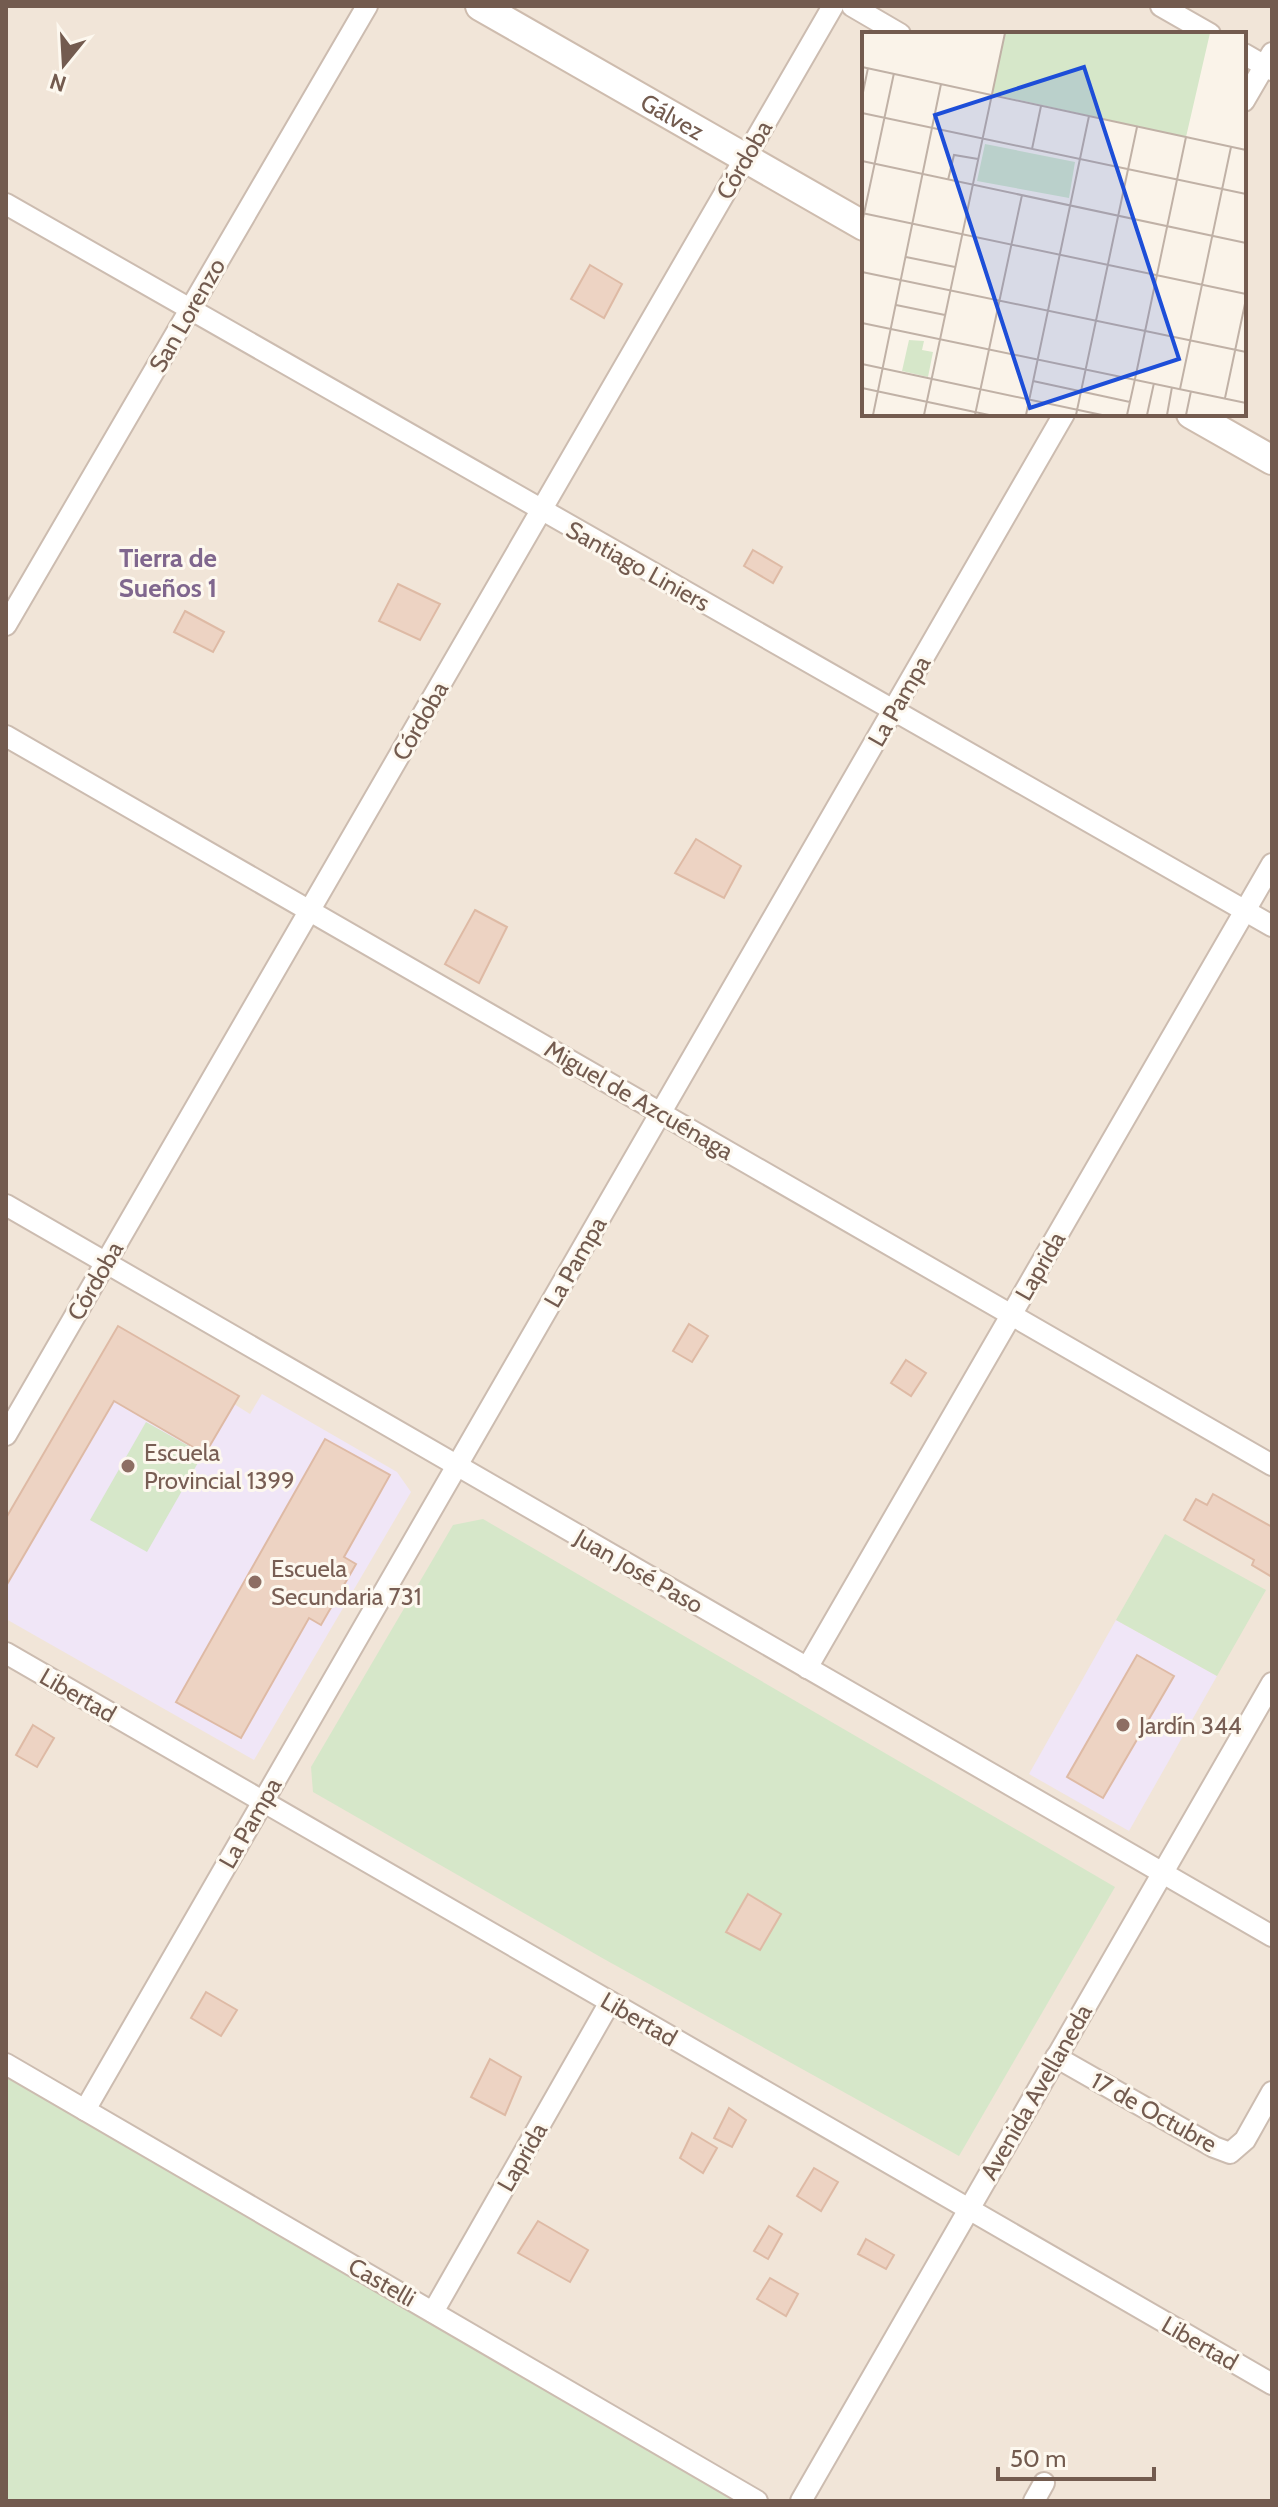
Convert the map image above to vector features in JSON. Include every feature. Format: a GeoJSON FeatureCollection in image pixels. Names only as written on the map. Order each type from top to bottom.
{"type":"FeatureCollection","features":[{"type":"Feature","properties":{"kind":"main road","name":"Gálvez"},"geometry":{"type":"LineString","coordinates":[[480,6],[862,225]]}},
{"type":"Feature","properties":{"kind":"main road"},"geometry":{"type":"LineString","coordinates":[[1195,416],[1272,460]]}},
{"type":"Feature","properties":{"kind":"street","name":"San Lorenzo"},"geometry":{"type":"LineString","coordinates":[[6,625],[367,6]]}},
{"type":"Feature","properties":{"kind":"street","name":"Córdoba"},"geometry":{"type":"LineString","coordinates":[[6,1435],[833,6]]}},
{"type":"Feature","properties":{"kind":"street"},"geometry":{"type":"LineString","coordinates":[[852,6],[897,32]]}},
{"type":"Feature","properties":{"kind":"street"},"geometry":{"type":"LineString","coordinates":[[1161,6],[1206,32]]}},
{"type":"Feature","properties":{"kind":"street"},"geometry":{"type":"LineString","coordinates":[[1246,55],[1269,63],[1246,98]]}},
{"type":"Feature","properties":{"kind":"street","name":"Santiago Liniers"},"geometry":{"type":"LineString","coordinates":[[6,204],[1272,926]]}},
{"type":"Feature","properties":{"kind":"street","name":"La Pampa"},"geometry":{"type":"LineString","coordinates":[[85,2110],[1063,416]]}},
{"type":"Feature","properties":{"kind":"street","name":"Miguel de Azcuénaga"},"geometry":{"type":"LineString","coordinates":[[6,736],[1272,1465]]}},
{"type":"Feature","properties":{"kind":"street","name":"Laprida"},"geometry":{"type":"LineString","coordinates":[[807,1668],[1272,864]]}},
{"type":"Feature","properties":{"kind":"street","name":"Juan José Paso"},"geometry":{"type":"LineString","coordinates":[[6,1205],[1272,1936]]}},
{"type":"Feature","properties":{"kind":"street","name":"Libertad"},"geometry":{"type":"LineString","coordinates":[[6,1653],[1272,2384]]}},
{"type":"Feature","properties":{"kind":"street","name":"Avenida Avellaneda"},"geometry":{"type":"LineString","coordinates":[[801,2501],[1272,1683]]}},
{"type":"Feature","properties":{"kind":"street","name":"Laprida"},"geometry":{"type":"LineString","coordinates":[[433,2312],[610,2002]]}},
{"type":"Feature","properties":{"kind":"street","name":"17 de Octubre"},"geometry":{"type":"LineString","coordinates":[[1056,2057],[1214,2147],[1230,2153],[1245,2140],[1272,2092]]}},
{"type":"Feature","properties":{"kind":"street","name":"Castelli"},"geometry":{"type":"LineString","coordinates":[[6,2064],[757,2501]]}},
{"type":"Feature","properties":{"kind":"shaded area"},"geometry":{"type":"Polygon","coordinates":[[[6,6],[1272,6],[1272,2501],[757,2501],[6,2064],[6,6]]]}},
{"type":"Feature","properties":{"kind":"shaded area"},"geometry":{"type":"Polygon","coordinates":[[[118,1326],[239,1396],[234,1404],[250,1414],[262,1394],[397,1472],[411,1492],[254,1760],[6,1619],[6,1518],[118,1326]]]}},
{"type":"Feature","properties":{"kind":"shaded area","name":"Jardín 344"},"geometry":{"type":"Polygon","coordinates":[[[1116,1620],[1217,1676],[1129,1831],[1029,1774],[1116,1620]]]}},
{"type":"Feature","properties":{"kind":"green space"},"geometry":{"type":"Polygon","coordinates":[[[146,1422],[203,1454],[147,1552],[90,1520],[146,1422]]]}},
{"type":"Feature","properties":{"kind":"green space"},"geometry":{"type":"Polygon","coordinates":[[[483,1519],[1115,1887],[959,2156],[604,1959],[313,1792],[311,1767],[453,1525],[483,1519]]]}},
{"type":"Feature","properties":{"kind":"green space"},"geometry":{"type":"Polygon","coordinates":[[[1165,1534],[1266,1590],[1217,1676],[1116,1620],[1165,1534]]]}},
{"type":"Feature","properties":{"kind":"green space"},"geometry":{"type":"Polygon","coordinates":[[[6,2064],[757,2501],[6,2501],[6,2064]]]}},
{"type":"Feature","properties":{"kind":"building"},"geometry":{"type":"Polygon","coordinates":[[[590,265],[622,284],[604,318],[571,299],[590,265]]]}},
{"type":"Feature","properties":{"kind":"building"},"geometry":{"type":"Polygon","coordinates":[[[753,550],[782,567],[773,583],[744,566],[753,550]]]}},
{"type":"Feature","properties":{"kind":"building"},"geometry":{"type":"Polygon","coordinates":[[[398,584],[440,604],[420,640],[379,621],[398,584]]]}},
{"type":"Feature","properties":{"kind":"building"},"geometry":{"type":"Polygon","coordinates":[[[185,611],[224,632],[213,652],[174,632],[185,611]]]}},
{"type":"Feature","properties":{"kind":"building"},"geometry":{"type":"Polygon","coordinates":[[[696,839],[741,866],[724,898],[675,873],[696,839]]]}},
{"type":"Feature","properties":{"kind":"building"},"geometry":{"type":"Polygon","coordinates":[[[475,910],[507,927],[479,983],[445,964],[475,910]]]}},
{"type":"Feature","properties":{"kind":"building"},"geometry":{"type":"Polygon","coordinates":[[[689,1324],[708,1336],[692,1362],[673,1351],[689,1324]]]}},
{"type":"Feature","properties":{"kind":"building"},"geometry":{"type":"Polygon","coordinates":[[[118,1326],[239,1396],[205,1454],[114,1401],[6,1586],[6,1518],[118,1326]]]}},
{"type":"Feature","properties":{"kind":"building"},"geometry":{"type":"Polygon","coordinates":[[[906,1360],[926,1373],[911,1396],[891,1383],[906,1360]]]}},
{"type":"Feature","properties":{"kind":"building"},"geometry":{"type":"Polygon","coordinates":[[[325,1439],[390,1475],[344,1557],[356,1564],[321,1625],[309,1618],[241,1738],[176,1702],[325,1439]]]}},
{"type":"Feature","properties":{"kind":"building"},"geometry":{"type":"Polygon","coordinates":[[[1213,1494],[1272,1527],[1272,1577],[1252,1565],[1254,1560],[1184,1520],[1196,1499],[1207,1505],[1213,1494]]]}},
{"type":"Feature","properties":{"kind":"building"},"geometry":{"type":"Polygon","coordinates":[[[1137,1655],[1174,1676],[1103,1798],[1067,1777],[1137,1655]]]}},
{"type":"Feature","properties":{"kind":"building"},"geometry":{"type":"Polygon","coordinates":[[[33,1725],[54,1738],[37,1767],[16,1755],[33,1725]]]}},
{"type":"Feature","properties":{"kind":"building"},"geometry":{"type":"Polygon","coordinates":[[[748,1894],[781,1914],[760,1950],[726,1932],[748,1894]]]}},
{"type":"Feature","properties":{"kind":"building"},"geometry":{"type":"Polygon","coordinates":[[[206,1992],[237,2010],[221,2036],[191,2018],[206,1992]]]}},
{"type":"Feature","properties":{"kind":"building"},"geometry":{"type":"Polygon","coordinates":[[[490,2059],[521,2077],[505,2115],[471,2097],[490,2059]]]}},
{"type":"Feature","properties":{"kind":"building"},"geometry":{"type":"Polygon","coordinates":[[[729,2108],[746,2120],[732,2147],[714,2138],[729,2108]]]}},
{"type":"Feature","properties":{"kind":"building"},"geometry":{"type":"Polygon","coordinates":[[[692,2133],[717,2148],[703,2173],[680,2158],[692,2133]]]}},
{"type":"Feature","properties":{"kind":"building"},"geometry":{"type":"Polygon","coordinates":[[[814,2168],[838,2182],[821,2211],[797,2196],[814,2168]]]}},
{"type":"Feature","properties":{"kind":"building"},"geometry":{"type":"Polygon","coordinates":[[[538,2221],[588,2250],[570,2282],[518,2253],[538,2221]]]}},
{"type":"Feature","properties":{"kind":"building"},"geometry":{"type":"Polygon","coordinates":[[[769,2226],[782,2234],[768,2259],[754,2251],[769,2226]]]}},
{"type":"Feature","properties":{"kind":"building"},"geometry":{"type":"Polygon","coordinates":[[[866,2239],[894,2255],[886,2269],[858,2254],[866,2239]]]}},
{"type":"Feature","properties":{"kind":"building"},"geometry":{"type":"Polygon","coordinates":[[[770,2278],[798,2294],[786,2316],[757,2299],[770,2278]]]}},
{"type":"Feature","properties":{"kind":"place","name":"Escuela Provincial 1399"},"geometry":{"type":"Point","coordinates":[128,1466]}},
{"type":"Feature","properties":{"kind":"place","name":"Escuela Secundaria 731"},"geometry":{"type":"Point","coordinates":[255,1582]}},
{"type":"Feature","properties":{"kind":"place","name":"Jardín 344"},"geometry":{"type":"Point","coordinates":[1123,1725]}},
{"type":"Feature","properties":{"kind":"district","name":"Tierra de Sueños 1"},"geometry":{"type":"Point","coordinates":[168,573]}}]}
